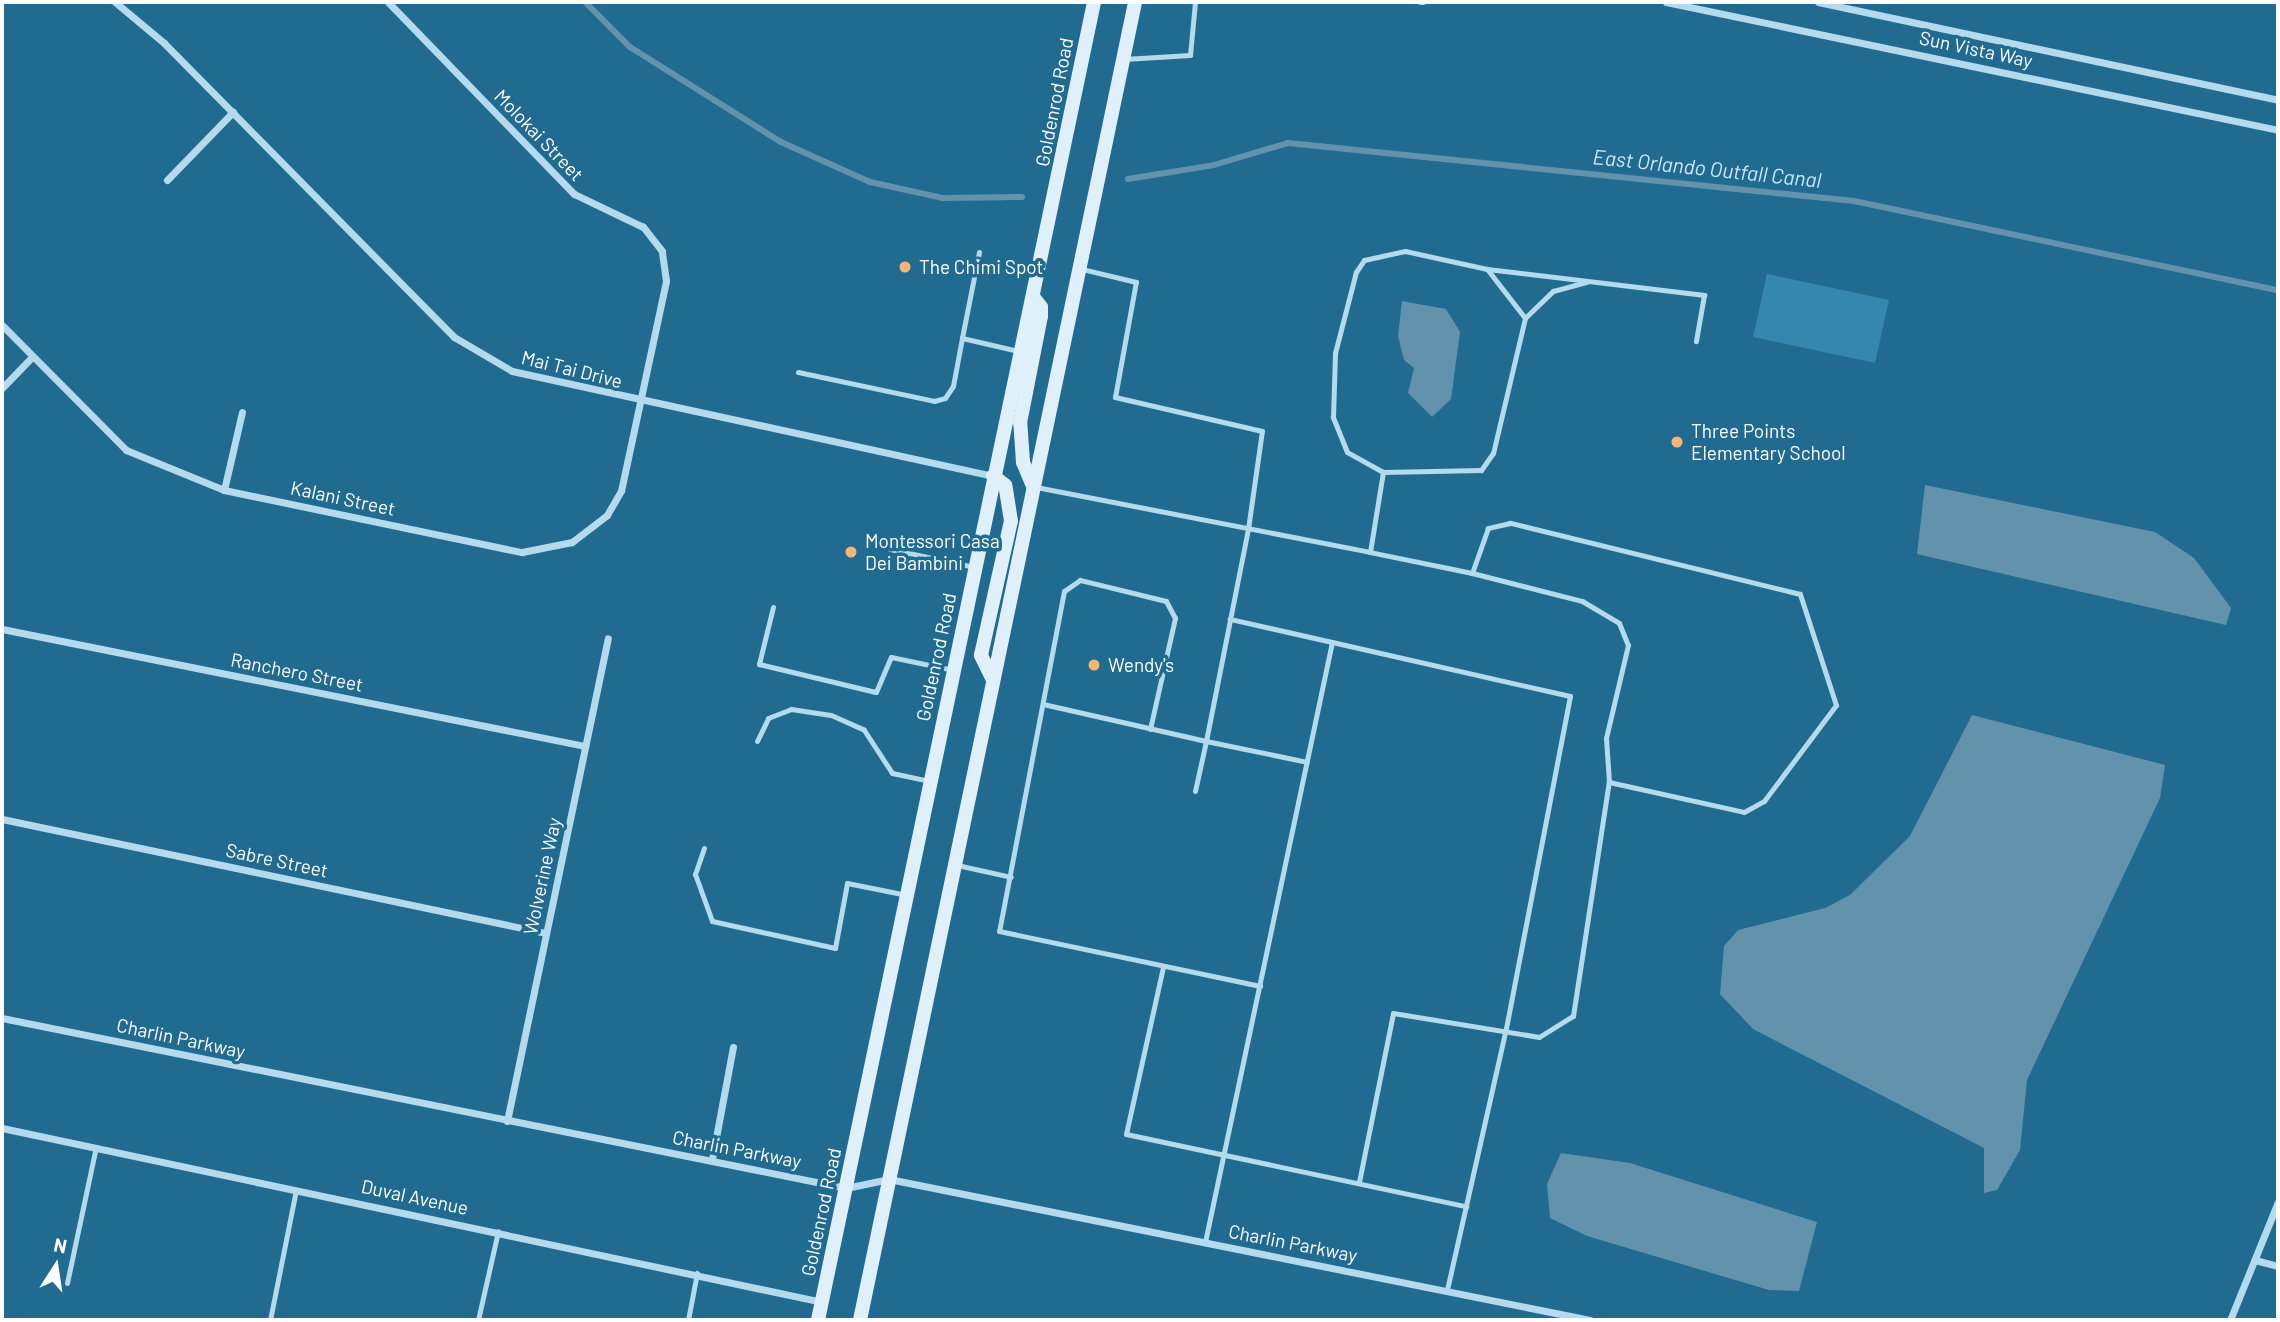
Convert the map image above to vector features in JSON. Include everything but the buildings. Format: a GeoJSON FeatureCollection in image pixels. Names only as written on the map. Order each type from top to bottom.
{"type":"FeatureCollection","features":[{"type":"Feature","properties":{"kind":"main road","name":"Goldenrod Road"},"geometry":{"type":"LineString","coordinates":[[818,1320],[1094,2]]}},
{"type":"Feature","properties":{"kind":"main road"},"geometry":{"type":"LineString","coordinates":[[860,1320],[1135,2]]}},
{"type":"Feature","properties":{"kind":"main road"},"geometry":{"type":"LineString","coordinates":[[1033,486],[1023,462],[1020,423],[1041,316],[1041,307],[1034,298]]}},
{"type":"Feature","properties":{"kind":"main road"},"geometry":{"type":"LineString","coordinates":[[993,476],[1005,485],[1011,521],[981,655],[993,680]]}},
{"type":"Feature","properties":{"kind":"street","name":"Mai Tai Drive"},"geometry":{"type":"LineString","coordinates":[[115,2],[233,112],[454,337],[512,371],[638,401],[993,476]]}},
{"type":"Feature","properties":{"kind":"street","name":"Molokai Street"},"geometry":{"type":"LineString","coordinates":[[388,2],[574,194],[643,227],[662,251],[666,281],[638,401]]}},
{"type":"Feature","properties":{"kind":"street","name":"Sun Vista Way"},"geometry":{"type":"LineString","coordinates":[[1666,2],[2278,130]]}},
{"type":"Feature","properties":{"kind":"street","name":"Sun Vista Way"},"geometry":{"type":"LineString","coordinates":[[1818,2],[2278,100]]}},
{"type":"Feature","properties":{"kind":"street"},"geometry":{"type":"LineString","coordinates":[[167,180],[233,112]]}},
{"type":"Feature","properties":{"kind":"street","name":"Kalani Street"},"geometry":{"type":"LineString","coordinates":[[2,325],[31,358],[126,450],[224,490],[523,552],[572,542],[607,515],[621,491],[638,401]]}},
{"type":"Feature","properties":{"kind":"street"},"geometry":{"type":"LineString","coordinates":[[2,388],[31,358]]}},
{"type":"Feature","properties":{"kind":"street"},"geometry":{"type":"LineString","coordinates":[[224,490],[242,412]]}},
{"type":"Feature","properties":{"kind":"street","name":"Ranchero Street"},"geometry":{"type":"LineString","coordinates":[[2,629],[586,746]]}},
{"type":"Feature","properties":{"kind":"street","name":"Wolverine Way"},"geometry":{"type":"LineString","coordinates":[[507,1121],[608,638]]}},
{"type":"Feature","properties":{"kind":"street","name":"Sabre Street"},"geometry":{"type":"LineString","coordinates":[[2,819],[546,933]]}},
{"type":"Feature","properties":{"kind":"street","name":"Charlin Parkway"},"geometry":{"type":"LineString","coordinates":[[2,1018],[846,1188],[889,1179],[1590,1320]]}},
{"type":"Feature","properties":{"kind":"street"},"geometry":{"type":"LineString","coordinates":[[712,1159],[733,1047]]}},
{"type":"Feature","properties":{"kind":"street","name":"Duval Avenue"},"geometry":{"type":"LineString","coordinates":[[2,1128],[498,1230],[822,1302]]}},
{"type":"Feature","properties":{"kind":"street"},"geometry":{"type":"LineString","coordinates":[[2230,1320],[2278,1202]]}},
{"type":"Feature","properties":{"kind":"street"},"geometry":{"type":"LineString","coordinates":[[2255,1261],[2278,1266]]}},
{"type":"Feature","properties":{"kind":"lane"},"geometry":{"type":"LineString","coordinates":[[1123,59],[1190,54],[1195,2]]}},
{"type":"Feature","properties":{"kind":"lane"},"geometry":{"type":"LineString","coordinates":[[1589,281],[1553,291],[1525,318],[1493,453],[1481,470],[1383,472],[1348,452],[1333,417],[1335,352],[1356,272],[1364,260],[1405,251],[1487,269],[1589,281],[1704,295],[1696,341]]}},
{"type":"Feature","properties":{"kind":"lane"},"geometry":{"type":"LineString","coordinates":[[798,372],[934,401],[945,398],[953,386],[979,252]]}},
{"type":"Feature","properties":{"kind":"lane"},"geometry":{"type":"LineString","coordinates":[[1079,268],[1136,282],[1115,397],[1262,431],[1248,530],[1195,791]]}},
{"type":"Feature","properties":{"kind":"lane"},"geometry":{"type":"LineString","coordinates":[[1487,269],[1525,318]]}},
{"type":"Feature","properties":{"kind":"lane"},"geometry":{"type":"LineString","coordinates":[[962,338],[1021,352]]}},
{"type":"Feature","properties":{"kind":"lane"},"geometry":{"type":"LineString","coordinates":[[1370,552],[1383,472]]}},
{"type":"Feature","properties":{"kind":"lane"},"geometry":{"type":"LineString","coordinates":[[1033,486],[1472,573],[1582,601],[1619,623],[1628,645],[1606,738],[1609,782],[1573,1016],[1539,1037],[1506,1028],[1393,1013],[1359,1182]]}},
{"type":"Feature","properties":{"kind":"lane"},"geometry":{"type":"LineString","coordinates":[[1472,573],[1488,528],[1510,523],[1800,594],[1836,705],[1764,801],[1744,812],[1609,782]]}},
{"type":"Feature","properties":{"kind":"lane"},"geometry":{"type":"LineString","coordinates":[[890,549],[975,567]]}},
{"type":"Feature","properties":{"kind":"lane"},"geometry":{"type":"LineString","coordinates":[[1150,729],[1175,618],[1166,601],[1080,580],[1064,591],[999,931],[1260,986]]}},
{"type":"Feature","properties":{"kind":"lane"},"geometry":{"type":"LineString","coordinates":[[774,607],[760,664],[876,692],[891,657],[953,670]]}},
{"type":"Feature","properties":{"kind":"lane"},"geometry":{"type":"LineString","coordinates":[[1230,619],[1570,696],[1506,1028],[1447,1290]]}},
{"type":"Feature","properties":{"kind":"lane"},"geometry":{"type":"LineString","coordinates":[[1205,1242],[1332,642]]}},
{"type":"Feature","properties":{"kind":"lane"},"geometry":{"type":"LineString","coordinates":[[1044,701],[1150,729],[1307,762]]}},
{"type":"Feature","properties":{"kind":"lane"},"geometry":{"type":"LineString","coordinates":[[757,741],[768,718],[792,709],[831,715],[864,730],[892,773],[930,781]]}},
{"type":"Feature","properties":{"kind":"lane"},"geometry":{"type":"LineString","coordinates":[[704,848],[695,874],[712,921],[835,948],[847,883],[907,895]]}},
{"type":"Feature","properties":{"kind":"lane"},"geometry":{"type":"LineString","coordinates":[[954,864],[1011,877]]}},
{"type":"Feature","properties":{"kind":"lane"},"geometry":{"type":"LineString","coordinates":[[1163,967],[1126,1134],[1466,1206]]}},
{"type":"Feature","properties":{"kind":"lane"},"geometry":{"type":"LineString","coordinates":[[67,1283],[96,1147]]}},
{"type":"Feature","properties":{"kind":"lane"},"geometry":{"type":"LineString","coordinates":[[270,1320],[297,1189]]}},
{"type":"Feature","properties":{"kind":"lane"},"geometry":{"type":"LineString","coordinates":[[478,1320],[498,1230]]}},
{"type":"Feature","properties":{"kind":"lane"},"geometry":{"type":"LineString","coordinates":[[688,1320],[697,1273]]}},
{"type":"Feature","properties":{"kind":"shaded area"},"geometry":{"type":"Polygon","coordinates":[[[1767,274],[1889,300],[1875,363],[1753,337],[1767,274]]]}},
{"type":"Feature","properties":{"kind":"shaded area"},"geometry":{"type":"Polygon","coordinates":[[[1402,301],[1446,309],[1460,332],[1451,399],[1432,417],[1408,393],[1414,368],[1404,360],[1398,336],[1402,301]]]}},
{"type":"Feature","properties":{"kind":"shaded area"},"geometry":{"type":"Polygon","coordinates":[[[1925,485],[2155,532],[2194,558],[2231,608],[2226,625],[1917,554],[1925,485]]]}},
{"type":"Feature","properties":{"kind":"shaded area"},"geometry":{"type":"Polygon","coordinates":[[[1972,715],[2165,765],[2160,798],[2027,1080],[2020,1150],[1997,1190],[1984,1193],[1984,1148],[1753,1029],[1720,994],[1724,946],[1738,930],[1825,908],[1850,895],[1910,836],[1972,715]]]}},
{"type":"Feature","properties":{"kind":"shaded area"},"geometry":{"type":"Polygon","coordinates":[[[1561,1153],[1630,1163],[1817,1222],[1799,1291],[1769,1290],[1587,1236],[1550,1218],[1547,1184],[1561,1153]]]}},
{"type":"Feature","properties":{"kind":"waterway","name":"East Orlando Outfall Canal"},"geometry":{"type":"LineString","coordinates":[[585,2],[630,47],[781,142],[870,182],[943,198],[1022,197]]}},
{"type":"Feature","properties":{"kind":"waterway","name":"East Orlando Outfall Canal"},"geometry":{"type":"LineString","coordinates":[[1128,179],[1214,165],[1288,143],[1854,201],[2278,290]]}},
{"type":"Feature","properties":{"kind":"place","name":"The Chimi Spot"},"geometry":{"type":"Point","coordinates":[905,267]}},
{"type":"Feature","properties":{"kind":"place","name":"Three Points Elementary School"},"geometry":{"type":"Point","coordinates":[1677,442]}},
{"type":"Feature","properties":{"kind":"place","name":"Montessori Casa Dei Bambini"},"geometry":{"type":"Point","coordinates":[851,552]}},
{"type":"Feature","properties":{"kind":"place","name":"Wendy's"},"geometry":{"type":"Point","coordinates":[1094,665]}}]}
